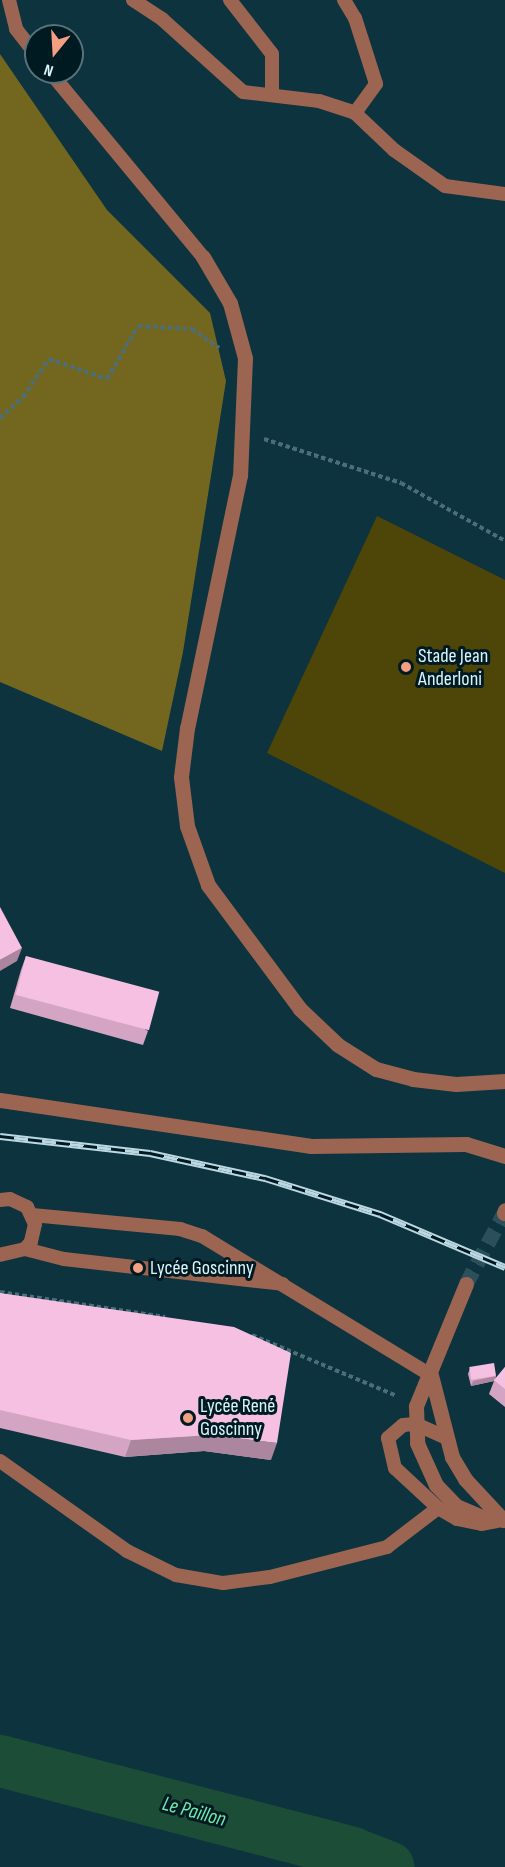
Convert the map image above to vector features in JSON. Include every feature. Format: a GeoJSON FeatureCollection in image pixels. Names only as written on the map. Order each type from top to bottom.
{"type":"FeatureCollection","features":[{"type":"Feature","properties":{"kind":"street"},"geometry":{"type":"LineString","coordinates":[[203,257],[230,303],[244,366],[240,475],[187,728],[181,777],[187,826],[208,885],[300,1009],[338,1045],[376,1069],[413,1079],[456,1084],[505,1081]]}},
{"type":"Feature","properties":{"kind":"street"},"geometry":{"type":"LineString","coordinates":[[0,1100],[310,1146],[466,1144],[505,1156]]}},
{"type":"Feature","properties":{"kind":"street"},"geometry":{"type":"LineString","coordinates":[[466,1284],[431,1375],[416,1406],[417,1443],[436,1485],[456,1506],[482,1517],[504,1520]]}},
{"type":"Feature","properties":{"kind":"street"},"geometry":{"type":"LineString","coordinates":[[431,1375],[447,1438],[465,1479],[504,1520]]}},
{"type":"Feature","properties":{"kind":"lane"},"geometry":{"type":"LineString","coordinates":[[9,0],[16,29],[24,39]]}},
{"type":"Feature","properties":{"kind":"lane"},"geometry":{"type":"LineString","coordinates":[[132,0],[162,20],[243,92],[319,101],[356,113],[394,150],[445,186],[505,195]]}},
{"type":"Feature","properties":{"kind":"lane"},"geometry":{"type":"LineString","coordinates":[[230,0],[272,54],[272,94]]}},
{"type":"Feature","properties":{"kind":"lane"},"geometry":{"type":"LineString","coordinates":[[344,0],[355,18],[376,84],[356,113]]}},
{"type":"Feature","properties":{"kind":"lane"},"geometry":{"type":"LineString","coordinates":[[60,84],[203,257]]}},
{"type":"Feature","properties":{"kind":"lane"},"geometry":{"type":"LineString","coordinates":[[0,1200],[19,1202],[32,1215],[34,1233],[25,1249]]}},
{"type":"Feature","properties":{"kind":"lane"},"geometry":{"type":"LineString","coordinates":[[32,1215],[180,1229],[223,1246],[431,1375]]}},
{"type":"Feature","properties":{"kind":"lane"},"geometry":{"type":"LineString","coordinates":[[0,1255],[25,1249],[64,1259],[288,1285]]}},
{"type":"Feature","properties":{"kind":"lane"},"geometry":{"type":"LineString","coordinates":[[447,1438],[415,1424],[394,1431],[388,1445],[395,1468],[438,1508],[457,1519],[482,1524],[504,1520]]}},
{"type":"Feature","properties":{"kind":"lane"},"geometry":{"type":"LineString","coordinates":[[0,1461],[127,1551],[176,1575],[223,1583],[270,1577],[387,1547],[438,1508]]}},
{"type":"Feature","properties":{"kind":"path"},"geometry":{"type":"LineString","coordinates":[[0,418],[22,397],[49,359],[107,379],[138,326],[192,329],[244,366]]}},
{"type":"Feature","properties":{"kind":"path"},"geometry":{"type":"LineString","coordinates":[[243,433],[401,483],[505,541]]}},
{"type":"Feature","properties":{"kind":"path"},"geometry":{"type":"LineString","coordinates":[[0,1292],[171,1318]]}},
{"type":"Feature","properties":{"kind":"path"},"geometry":{"type":"LineString","coordinates":[[247,1333],[392,1394]]}},
{"type":"Feature","properties":{"kind":"shaded area"},"geometry":{"type":"Polygon","coordinates":[[[0,54],[107,210],[210,313],[226,381],[183,652],[162,751],[0,682],[0,54]]]}},
{"type":"Feature","properties":{"kind":"shaded area","name":"Stade Jean Anderloni"},"geometry":{"type":"Polygon","coordinates":[[[377,516],[505,580],[505,873],[267,753],[377,516]]]}},
{"type":"Feature","properties":{"kind":"building"},"geometry":{"type":"Polygon","coordinates":[[[0,907],[22,948],[0,960],[0,907]]]}},
{"type":"Feature","properties":{"kind":"building"},"geometry":{"type":"Polygon","coordinates":[[[26,956],[159,992],[149,1030],[16,995],[26,956]]]}},
{"type":"Feature","properties":{"kind":"building"},"geometry":{"type":"Polygon","coordinates":[[[0,1293],[234,1327],[291,1353],[277,1443],[210,1435],[131,1440],[0,1410],[0,1293]]]}},
{"type":"Feature","properties":{"kind":"building"},"geometry":{"type":"Polygon","coordinates":[[[494,1363],[496,1376],[471,1380],[469,1367],[494,1363]]]}},
{"type":"Feature","properties":{"kind":"building"},"geometry":{"type":"Polygon","coordinates":[[[505,1367],[505,1389],[494,1380],[505,1367]]]}},
{"type":"Feature","properties":{"kind":"waterway","name":"Le Paillon"},"geometry":{"type":"LineString","coordinates":[[0,1761],[352,1853],[388,1867]]}},
{"type":"Feature","properties":{"kind":"tunnel"},"geometry":{"type":"LineString","coordinates":[[466,1284],[504,1213]]}},
{"type":"Feature","properties":{"kind":"railway"},"geometry":{"type":"LineString","coordinates":[[0,1136],[150,1153],[265,1178],[380,1214],[505,1267]]}},
{"type":"Feature","properties":{"kind":"place","name":"Stade Jean Anderloni"},"geometry":{"type":"Point","coordinates":[406,667]}},
{"type":"Feature","properties":{"kind":"place","name":"Lycée Goscinny"},"geometry":{"type":"Point","coordinates":[138,1268]}},
{"type":"Feature","properties":{"kind":"place","name":"Lycée René Goscinny"},"geometry":{"type":"Point","coordinates":[188,1418]}}]}
